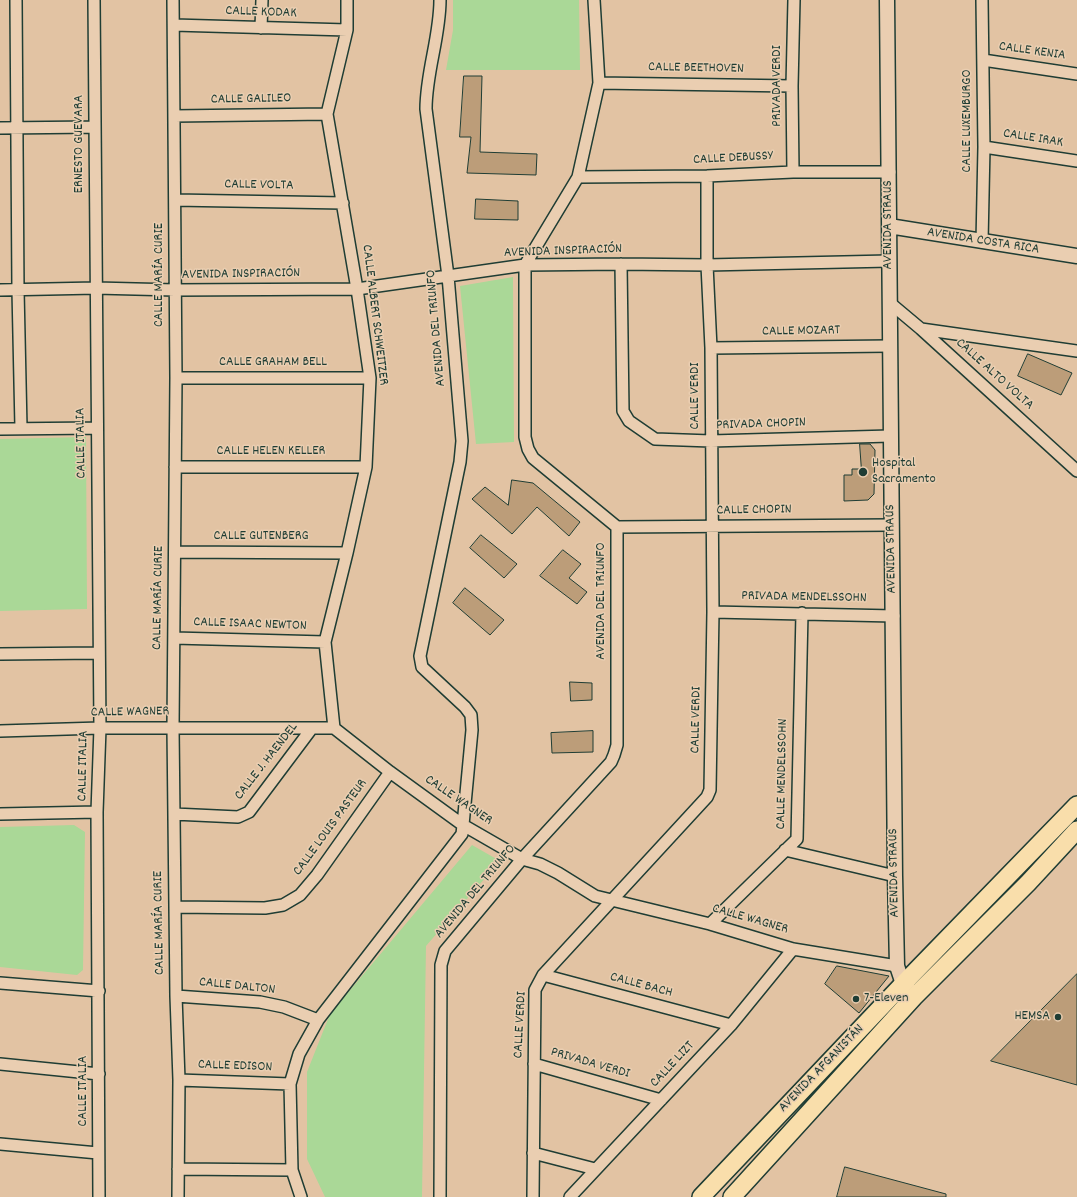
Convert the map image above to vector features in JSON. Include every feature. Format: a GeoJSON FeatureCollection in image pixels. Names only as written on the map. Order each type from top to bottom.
{"type":"FeatureCollection","features":[{"type":"Feature","properties":{"kind":"main road","name":"AVENIDA AFGANISTÁN"},"geometry":{"type":"LineString","coordinates":[[701,1197],[903,984],[1077,805]]}},
{"type":"Feature","properties":{"kind":"main road","name":"AVENIDA AFGANISTÁN"},"geometry":{"type":"LineString","coordinates":[[732,1197],[914,997],[1028,883],[1077,830]]}},
{"type":"Feature","properties":{"kind":"street"},"geometry":{"type":"LineString","coordinates":[[16,0],[16,128],[21,428]]}},
{"type":"Feature","properties":{"kind":"street","name":"ERNESTO GUEVARA"},"geometry":{"type":"LineString","coordinates":[[94,0],[96,288]]}},
{"type":"Feature","properties":{"kind":"street","name":"CALLE MARÍA CURIE"},"geometry":{"type":"LineString","coordinates":[[173,0],[176,378],[173,728],[176,996],[179,1080],[178,1197]]}},
{"type":"Feature","properties":{"kind":"street"},"geometry":{"type":"LineString","coordinates":[[262,0],[262,28]]}},
{"type":"Feature","properties":{"kind":"street","name":"CALLE ALBERT SCHWEITZER"},"geometry":{"type":"LineString","coordinates":[[334,728],[324,642],[348,553],[366,467],[370,378],[343,203],[327,114],[347,30],[347,0]]}},
{"type":"Feature","properties":{"kind":"street","name":"AVENIDA DEL TRIUNFO"},"geometry":{"type":"LineString","coordinates":[[301,1197],[292,1170],[290,1084],[299,1054],[318,1020],[462,834],[472,730],[471,715],[465,707],[422,667],[420,656],[458,470],[462,441],[448,276],[426,109],[426,94],[437,39],[440,0]]}},
{"type":"Feature","properties":{"kind":"street"},"geometry":{"type":"LineString","coordinates":[[525,265],[578,177],[599,83],[594,0]]}},
{"type":"Feature","properties":{"kind":"street","name":"PRIVADA VERDI"},"geometry":{"type":"LineString","coordinates":[[793,172],[792,86],[794,0]]}},
{"type":"Feature","properties":{"kind":"street","name":"AVENIDA STRAUS"},"geometry":{"type":"LineString","coordinates":[[887,0],[890,172],[890,436],[894,616],[895,876],[897,966],[903,984],[914,997]]}},
{"type":"Feature","properties":{"kind":"street","name":"CALLE LUXEMBURGO"},"geometry":{"type":"LineString","coordinates":[[982,0],[984,146],[982,242]]}},
{"type":"Feature","properties":{"kind":"street","name":"CALLE KODAK"},"geometry":{"type":"LineString","coordinates":[[174,25],[347,30]]}},
{"type":"Feature","properties":{"kind":"street","name":"CALLE KENIA"},"geometry":{"type":"LineString","coordinates":[[983,60],[1077,74]]}},
{"type":"Feature","properties":{"kind":"street","name":"CALLE BEETHOVEN"},"geometry":{"type":"LineString","coordinates":[[599,83],[792,86]]}},
{"type":"Feature","properties":{"kind":"street","name":"CALLE GALILEO"},"geometry":{"type":"LineString","coordinates":[[174,116],[327,114]]}},
{"type":"Feature","properties":{"kind":"street"},"geometry":{"type":"LineString","coordinates":[[0,128],[95,126]]}},
{"type":"Feature","properties":{"kind":"street","name":"CALLE IRAK"},"geometry":{"type":"LineString","coordinates":[[984,146],[1077,161]]}},
{"type":"Feature","properties":{"kind":"street","name":"CALLE DEBUSSY"},"geometry":{"type":"LineString","coordinates":[[578,177],[707,176],[793,172],[890,172]]}},
{"type":"Feature","properties":{"kind":"street","name":"CALLE VERDI"},"geometry":{"type":"LineString","coordinates":[[533,1197],[535,990],[543,975],[707,797],[710,790],[713,612],[711,527],[712,348],[708,265],[707,176]]}},
{"type":"Feature","properties":{"kind":"street","name":"CALLE VOLTA"},"geometry":{"type":"LineString","coordinates":[[175,200],[343,203]]}},
{"type":"Feature","properties":{"kind":"street","name":"AVENIDA COSTA RICA"},"geometry":{"type":"LineString","coordinates":[[889,226],[1077,256]]}},
{"type":"Feature","properties":{"kind":"street","name":"AVENIDA INSPIRACIÓN"},"geometry":{"type":"LineString","coordinates":[[0,290],[96,288],[175,290],[357,289],[525,265],[708,265],[889,261]]}},
{"type":"Feature","properties":{"kind":"street","name":"PRIVADA CHOPIN"},"geometry":{"type":"LineString","coordinates":[[621,264],[623,411],[629,421],[655,438],[711,441],[890,436]]}},
{"type":"Feature","properties":{"kind":"street","name":"AVENIDA DEL TRIUNFO"},"geometry":{"type":"LineString","coordinates":[[440,1197],[441,965],[445,951],[522,859],[611,762],[614,755],[617,738],[617,527],[533,458],[528,449],[525,437],[525,265]]}},
{"type":"Feature","properties":{"kind":"street","name":"CALLE ITALIA"},"geometry":{"type":"LineString","coordinates":[[96,288],[100,728],[97,812],[99,1197]]}},
{"type":"Feature","properties":{"kind":"street","name":"CALLE ALTO VOLTA"},"geometry":{"type":"LineString","coordinates":[[890,303],[921,329],[1077,471]]}},
{"type":"Feature","properties":{"kind":"street"},"geometry":{"type":"LineString","coordinates":[[921,329],[1077,351]]}},
{"type":"Feature","properties":{"kind":"street","name":"CALLE MOZART"},"geometry":{"type":"LineString","coordinates":[[712,348],[890,346]]}},
{"type":"Feature","properties":{"kind":"street","name":"CALLE GRAHAM BELL"},"geometry":{"type":"LineString","coordinates":[[176,378],[370,378]]}},
{"type":"Feature","properties":{"kind":"street"},"geometry":{"type":"LineString","coordinates":[[0,429],[97,428]]}},
{"type":"Feature","properties":{"kind":"street","name":"CALLE HELEN KELLER"},"geometry":{"type":"LineString","coordinates":[[175,468],[366,467]]}},
{"type":"Feature","properties":{"kind":"street","name":"CALLE CHOPIN"},"geometry":{"type":"LineString","coordinates":[[617,527],[891,525]]}},
{"type":"Feature","properties":{"kind":"street","name":"CALLE GUTENBERG"},"geometry":{"type":"LineString","coordinates":[[175,552],[348,553]]}},
{"type":"Feature","properties":{"kind":"street","name":"PRIVADA MENDELSSOHN"},"geometry":{"type":"LineString","coordinates":[[713,612],[894,616]]}},
{"type":"Feature","properties":{"kind":"street","name":"CALLE MENDELSSOHN"},"geometry":{"type":"LineString","coordinates":[[710,924],[797,839],[802,613]]}},
{"type":"Feature","properties":{"kind":"street","name":"CALLE ISAAC NEWTON"},"geometry":{"type":"LineString","coordinates":[[174,638],[324,642]]}},
{"type":"Feature","properties":{"kind":"street"},"geometry":{"type":"LineString","coordinates":[[0,654],[99,653]]}},
{"type":"Feature","properties":{"kind":"street","name":"CALLE WAGNER"},"geometry":{"type":"LineString","coordinates":[[0,731],[100,728],[334,728],[390,772],[463,825],[522,859],[540,864],[558,872],[595,896],[710,924],[793,949],[897,966]]}},
{"type":"Feature","properties":{"kind":"street","name":"CALLE J. HAENDEL"},"geometry":{"type":"LineString","coordinates":[[174,814],[238,817],[249,812],[312,728]]}},
{"type":"Feature","properties":{"kind":"street","name":"CALLE LOUIS PASTEUR"},"geometry":{"type":"LineString","coordinates":[[175,907],[265,908],[283,905],[300,895],[317,875],[390,772]]}},
{"type":"Feature","properties":{"kind":"street"},"geometry":{"type":"LineString","coordinates":[[0,814],[97,812]]}},
{"type":"Feature","properties":{"kind":"street"},"geometry":{"type":"LineString","coordinates":[[785,850],[895,876]]}},
{"type":"Feature","properties":{"kind":"street","name":"CALLE LIZT"},"geometry":{"type":"LineString","coordinates":[[570,1197],[731,1025],[793,949]]}},
{"type":"Feature","properties":{"kind":"street","name":"CALLE BACH"},"geometry":{"type":"LineString","coordinates":[[543,975],[731,1025]]}},
{"type":"Feature","properties":{"kind":"street"},"geometry":{"type":"LineString","coordinates":[[0,983],[99,991]]}},
{"type":"Feature","properties":{"kind":"street","name":"CALLE DALTON"},"geometry":{"type":"LineString","coordinates":[[176,996],[260,1002],[284,1007],[318,1020]]}},
{"type":"Feature","properties":{"kind":"street"},"geometry":{"type":"LineString","coordinates":[[0,1064],[99,1074]]}},
{"type":"Feature","properties":{"kind":"street","name":"PRIVADA VERDI"},"geometry":{"type":"LineString","coordinates":[[534,1064],[661,1100]]}},
{"type":"Feature","properties":{"kind":"street","name":"CALLE EDISON"},"geometry":{"type":"LineString","coordinates":[[179,1080],[290,1084]]}},
{"type":"Feature","properties":{"kind":"street"},"geometry":{"type":"LineString","coordinates":[[0,1144],[98,1153]]}},
{"type":"Feature","properties":{"kind":"street"},"geometry":{"type":"LineString","coordinates":[[533,1153],[595,1169]]}},
{"type":"Feature","properties":{"kind":"street"},"geometry":{"type":"LineString","coordinates":[[178,1170],[292,1170]]}},
{"type":"Feature","properties":{"kind":"green space"},"geometry":{"type":"Polygon","coordinates":[[[453,0],[579,0],[580,70],[446,70],[453,30],[453,0]]]}},
{"type":"Feature","properties":{"kind":"green space"},"geometry":{"type":"Polygon","coordinates":[[[513,277],[514,442],[476,444],[460,286],[513,277]]]}},
{"type":"Feature","properties":{"kind":"green space"},"geometry":{"type":"Polygon","coordinates":[[[86,437],[87,609],[0,611],[0,439],[86,437]]]}},
{"type":"Feature","properties":{"kind":"green space"},"geometry":{"type":"Polygon","coordinates":[[[74,825],[85,832],[83,970],[77,975],[0,967],[0,827],[74,825]]]}},
{"type":"Feature","properties":{"kind":"green space"},"geometry":{"type":"Polygon","coordinates":[[[472,845],[500,861],[426,946],[422,1197],[325,1197],[307,1159],[307,1072],[330,1014],[472,845]]]}},
{"type":"Feature","properties":{"kind":"building"},"geometry":{"type":"Polygon","coordinates":[[[464,76],[482,76],[480,152],[537,154],[536,175],[467,173],[471,137],[460,137],[464,76]]]}},
{"type":"Feature","properties":{"kind":"building"},"geometry":{"type":"Polygon","coordinates":[[[476,199],[518,201],[518,220],[475,219],[476,199]]]}},
{"type":"Feature","properties":{"kind":"building"},"geometry":{"type":"Polygon","coordinates":[[[1028,354],[1072,373],[1061,395],[1018,376],[1028,354]]]}},
{"type":"Feature","properties":{"kind":"building","name":"Hospital Sacramento"},"geometry":{"type":"Polygon","coordinates":[[[860,444],[870,444],[875,450],[874,494],[868,500],[844,501],[844,475],[852,475],[852,469],[861,469],[860,444]]]}},
{"type":"Feature","properties":{"kind":"building"},"geometry":{"type":"Polygon","coordinates":[[[512,480],[533,483],[580,522],[569,536],[537,507],[512,534],[472,499],[485,487],[508,505],[512,480]]]}},
{"type":"Feature","properties":{"kind":"building"},"geometry":{"type":"Polygon","coordinates":[[[481,535],[517,564],[504,578],[470,548],[481,535]]]}},
{"type":"Feature","properties":{"kind":"building"},"geometry":{"type":"Polygon","coordinates":[[[563,550],[581,564],[569,578],[587,592],[577,604],[540,576],[563,550]]]}},
{"type":"Feature","properties":{"kind":"building"},"geometry":{"type":"Polygon","coordinates":[[[465,588],[504,620],[490,635],[453,603],[465,588]]]}},
{"type":"Feature","properties":{"kind":"building"},"geometry":{"type":"Polygon","coordinates":[[[570,682],[592,683],[592,700],[571,701],[570,682]]]}},
{"type":"Feature","properties":{"kind":"building"},"geometry":{"type":"Polygon","coordinates":[[[593,731],[593,752],[552,753],[551,733],[593,731]]]}},
{"type":"Feature","properties":{"kind":"building","name":"7-Eleven"},"geometry":{"type":"Polygon","coordinates":[[[837,966],[889,976],[859,1013],[825,984],[837,966]]]}},
{"type":"Feature","properties":{"kind":"building"},"geometry":{"type":"Polygon","coordinates":[[[1077,974],[1077,1085],[991,1061],[1077,974]]]}},
{"type":"Feature","properties":{"kind":"building"},"geometry":{"type":"Polygon","coordinates":[[[845,1167],[946,1194],[946,1197],[837,1197],[845,1167]]]}},
{"type":"Feature","properties":{"kind":"place","name":"Hospital Sacramento"},"geometry":{"type":"Point","coordinates":[863,472]}},
{"type":"Feature","properties":{"kind":"place","name":"7-Eleven"},"geometry":{"type":"Point","coordinates":[856,999]}},
{"type":"Feature","properties":{"kind":"place","name":"HEMSA"},"geometry":{"type":"Point","coordinates":[1058,1017]}}]}
